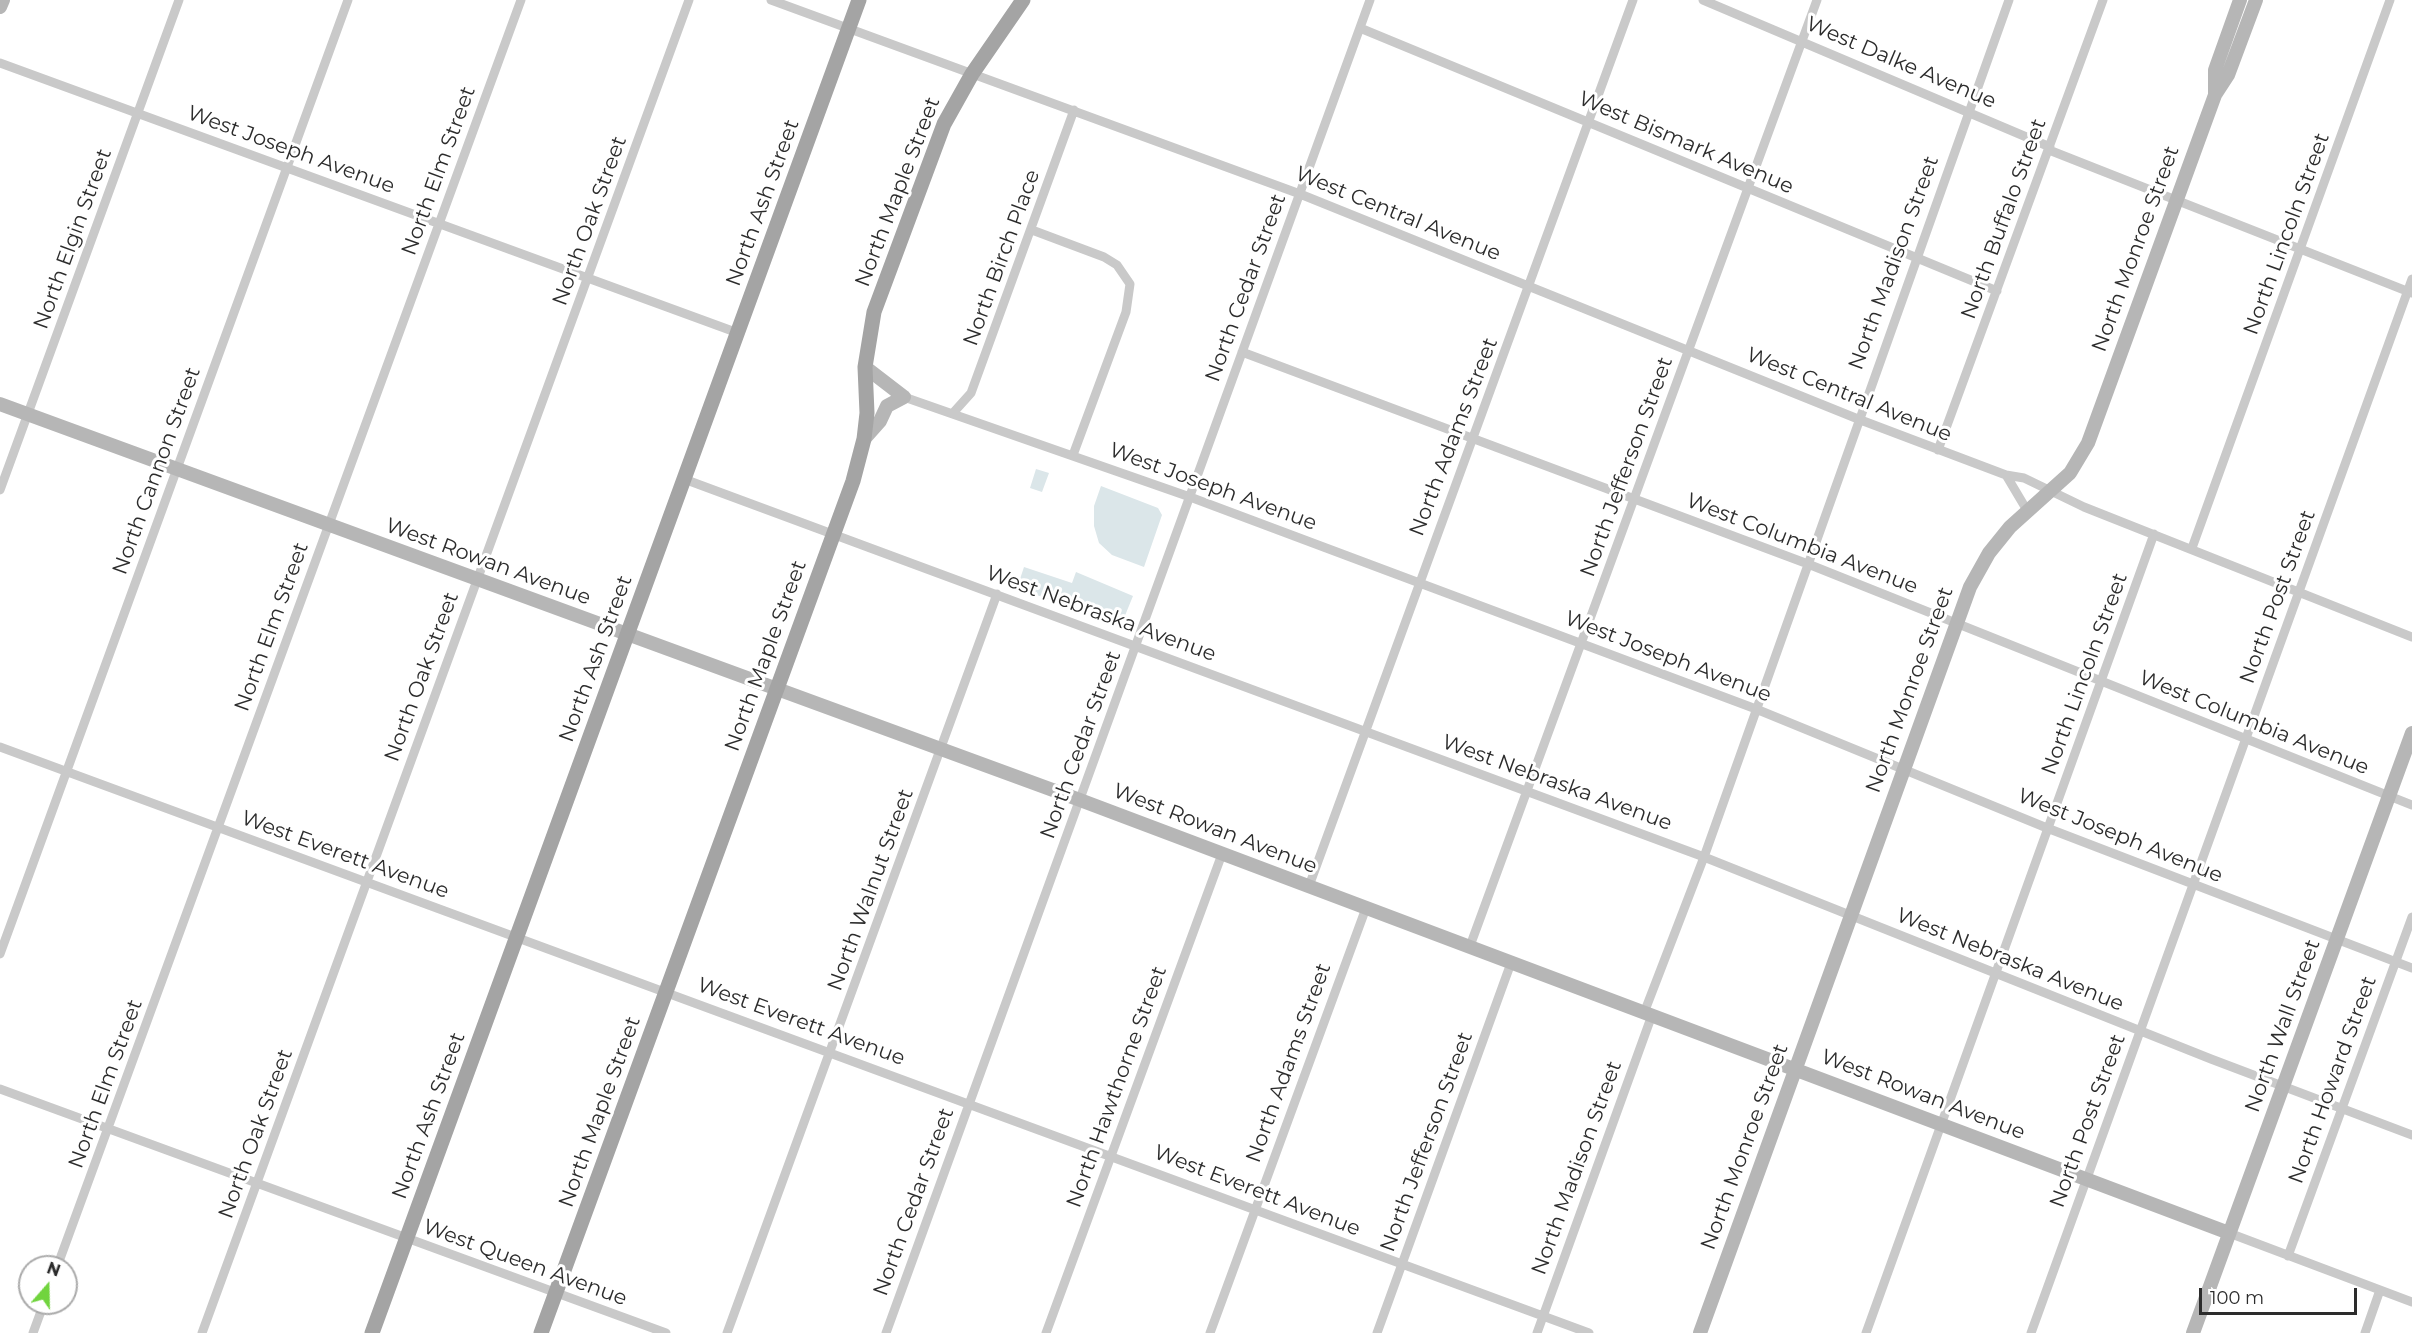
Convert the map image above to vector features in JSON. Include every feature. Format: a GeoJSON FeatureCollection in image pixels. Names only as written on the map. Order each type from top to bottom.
{"type":"FeatureCollection","features":[{"type":"Feature","properties":{"kind":"main road","name":"North Ash Street"},"geometry":{"type":"LineString","coordinates":[[372,1333],[859,0]]}},
{"type":"Feature","properties":{"kind":"main road","name":"North Maple Street"},"geometry":{"type":"LineString","coordinates":[[541,1333],[833,534],[864,440],[867,413],[865,367],[874,312],[944,124],[972,74],[1023,0]]}},
{"type":"Feature","properties":{"kind":"street"},"geometry":{"type":"LineString","coordinates":[[0,7],[3,0]]}},
{"type":"Feature","properties":{"kind":"street","name":"North Elgin Street"},"geometry":{"type":"LineString","coordinates":[[0,490],[179,0]]}},
{"type":"Feature","properties":{"kind":"street","name":"North Cannon Street"},"geometry":{"type":"LineString","coordinates":[[0,954],[348,0]]}},
{"type":"Feature","properties":{"kind":"street","name":"North Elm Street"},"geometry":{"type":"LineString","coordinates":[[61,1255],[521,0]]}},
{"type":"Feature","properties":{"kind":"street","name":"North Oak Street"},"geometry":{"type":"LineString","coordinates":[[202,1333],[689,0]]}},
{"type":"Feature","properties":{"kind":"street","name":"West Central Avenue"},"geometry":{"type":"LineString","coordinates":[[771,0],[1300,194],[1858,419],[2006,475],[2024,478],[2051,492],[2412,637]]}},
{"type":"Feature","properties":{"kind":"street","name":"North Cedar Street"},"geometry":{"type":"LineString","coordinates":[[886,1333],[1370,0]]}},
{"type":"Feature","properties":{"kind":"street","name":"North Adams Street"},"geometry":{"type":"LineString","coordinates":[[1309,886],[1633,0]]}},
{"type":"Feature","properties":{"kind":"street","name":"West Dalke Avenue"},"geometry":{"type":"LineString","coordinates":[[1704,0],[2176,201],[2410,292]]}},
{"type":"Feature","properties":{"kind":"street","name":"North Jefferson Street"},"geometry":{"type":"LineString","coordinates":[[1470,946],[1817,0]]}},
{"type":"Feature","properties":{"kind":"street","name":"North Madison Street"},"geometry":{"type":"LineString","coordinates":[[1537,1333],[1858,419],[2009,0]]}},
{"type":"Feature","properties":{"kind":"street","name":"North Buffalo Street"},"geometry":{"type":"LineString","coordinates":[[1938,450],[2103,0]]}},
{"type":"Feature","properties":{"kind":"street","name":"North Monroe Street"},"geometry":{"type":"LineString","coordinates":[[2214,95],[2215,70],[2240,0]]}},
{"type":"Feature","properties":{"kind":"street","name":"North Monroe Street"},"geometry":{"type":"LineString","coordinates":[[1700,1333],[1970,587],[1989,553],[2010,527],[2070,473],[2088,443],[2214,95],[2228,75],[2256,0]]}},
{"type":"Feature","properties":{"kind":"street","name":"North Lincoln Street"},"geometry":{"type":"LineString","coordinates":[[2192,548],[2390,0]]}},
{"type":"Feature","properties":{"kind":"street","name":"West Bismark Avenue"},"geometry":{"type":"LineString","coordinates":[[1360,28],[1997,291]]}},
{"type":"Feature","properties":{"kind":"street","name":"West Joseph Avenue"},"geometry":{"type":"LineString","coordinates":[[0,63],[738,333]]}},
{"type":"Feature","properties":{"kind":"street","name":"North Birch Place"},"geometry":{"type":"LineString","coordinates":[[953,413],[971,393],[1074,110]]}},
{"type":"Feature","properties":{"kind":"street"},"geometry":{"type":"LineString","coordinates":[[1032,230],[1104,256],[1117,265],[1130,284],[1126,312],[1073,455]]}},
{"type":"Feature","properties":{"kind":"street","name":"North Post Street"},"geometry":{"type":"LineString","coordinates":[[2031,1333],[2191,884],[2410,292],[2412,279]]}},
{"type":"Feature","properties":{"kind":"street","name":"West Columbia Avenue"},"geometry":{"type":"LineString","coordinates":[[1242,352],[1808,564],[2412,805]]}},
{"type":"Feature","properties":{"kind":"street"},"geometry":{"type":"LineString","coordinates":[[864,440],[880,421],[887,406],[904,398],[865,367]]}},
{"type":"Feature","properties":{"kind":"street","name":"West Joseph Avenue"},"geometry":{"type":"LineString","coordinates":[[904,398],[953,413],[1190,497],[1756,709],[2047,828],[2336,941],[2412,968]]}},
{"type":"Feature","properties":{"kind":"street","name":"West Rowan Avenue"},"geometry":{"type":"LineString","coordinates":[[0,404],[627,636],[1080,800],[2412,1302]]}},
{"type":"Feature","properties":{"kind":"street"},"geometry":{"type":"LineString","coordinates":[[2006,475],[2028,513]]}},
{"type":"Feature","properties":{"kind":"street","name":"West Nebraska Avenue"},"geometry":{"type":"LineString","coordinates":[[684,479],[1704,857],[1996,974],[2412,1135]]}},
{"type":"Feature","properties":{"kind":"street","name":"North Lincoln Street"},"geometry":{"type":"LineString","coordinates":[[1866,1333],[2047,828],[2103,682],[2154,534]]}},
{"type":"Feature","properties":{"kind":"street","name":"North Walnut Street"},"geometry":{"type":"LineString","coordinates":[[727,1333],[997,594]]}},
{"type":"Feature","properties":{"kind":"street","name":"North Wall Street"},"geometry":{"type":"LineString","coordinates":[[2193,1333],[2412,733]]}},
{"type":"Feature","properties":{"kind":"street","name":"West Everett Avenue"},"geometry":{"type":"LineString","coordinates":[[0,747],[969,1102],[1589,1333]]}},
{"type":"Feature","properties":{"kind":"street","name":"North Hawthorne Street"},"geometry":{"type":"LineString","coordinates":[[1046,1333],[1222,854]]}},
{"type":"Feature","properties":{"kind":"street","name":"North Adams Street"},"geometry":{"type":"LineString","coordinates":[[1210,1333],[1366,908]]}},
{"type":"Feature","properties":{"kind":"street","name":"North Howard Street"},"geometry":{"type":"LineString","coordinates":[[2288,1256],[2412,917]]}},
{"type":"Feature","properties":{"kind":"street","name":"North Jefferson Street"},"geometry":{"type":"LineString","coordinates":[[1377,1333],[1511,963]]}},
{"type":"Feature","properties":{"kind":"street","name":"West Queen Avenue"},"geometry":{"type":"LineString","coordinates":[[0,1089],[666,1333]]}},
{"type":"Feature","properties":{"kind":"street"},"geometry":{"type":"LineString","coordinates":[[2365,1333],[2380,1290]]}},
{"type":"Feature","properties":{"kind":"street"},"geometry":{"type":"LineString","coordinates":[[33,1333],[40,1315]]}},
{"type":"Feature","properties":{"kind":"shaded area"},"geometry":{"type":"Polygon","coordinates":[[[1036,469],[1049,473],[1042,492],[1030,488],[1036,469]]]}},
{"type":"Feature","properties":{"kind":"shaded area"},"geometry":{"type":"Polygon","coordinates":[[[1101,486],[1158,508],[1162,515],[1144,567],[1112,555],[1099,543],[1094,526],[1094,506],[1101,486]]]}},
{"type":"Feature","properties":{"kind":"shaded area"},"geometry":{"type":"Polygon","coordinates":[[[1024,567],[1072,583],[1076,572],[1133,596],[1124,618],[1086,604],[1085,606],[1066,600],[1065,605],[1017,588],[1024,567]]]}}]}
